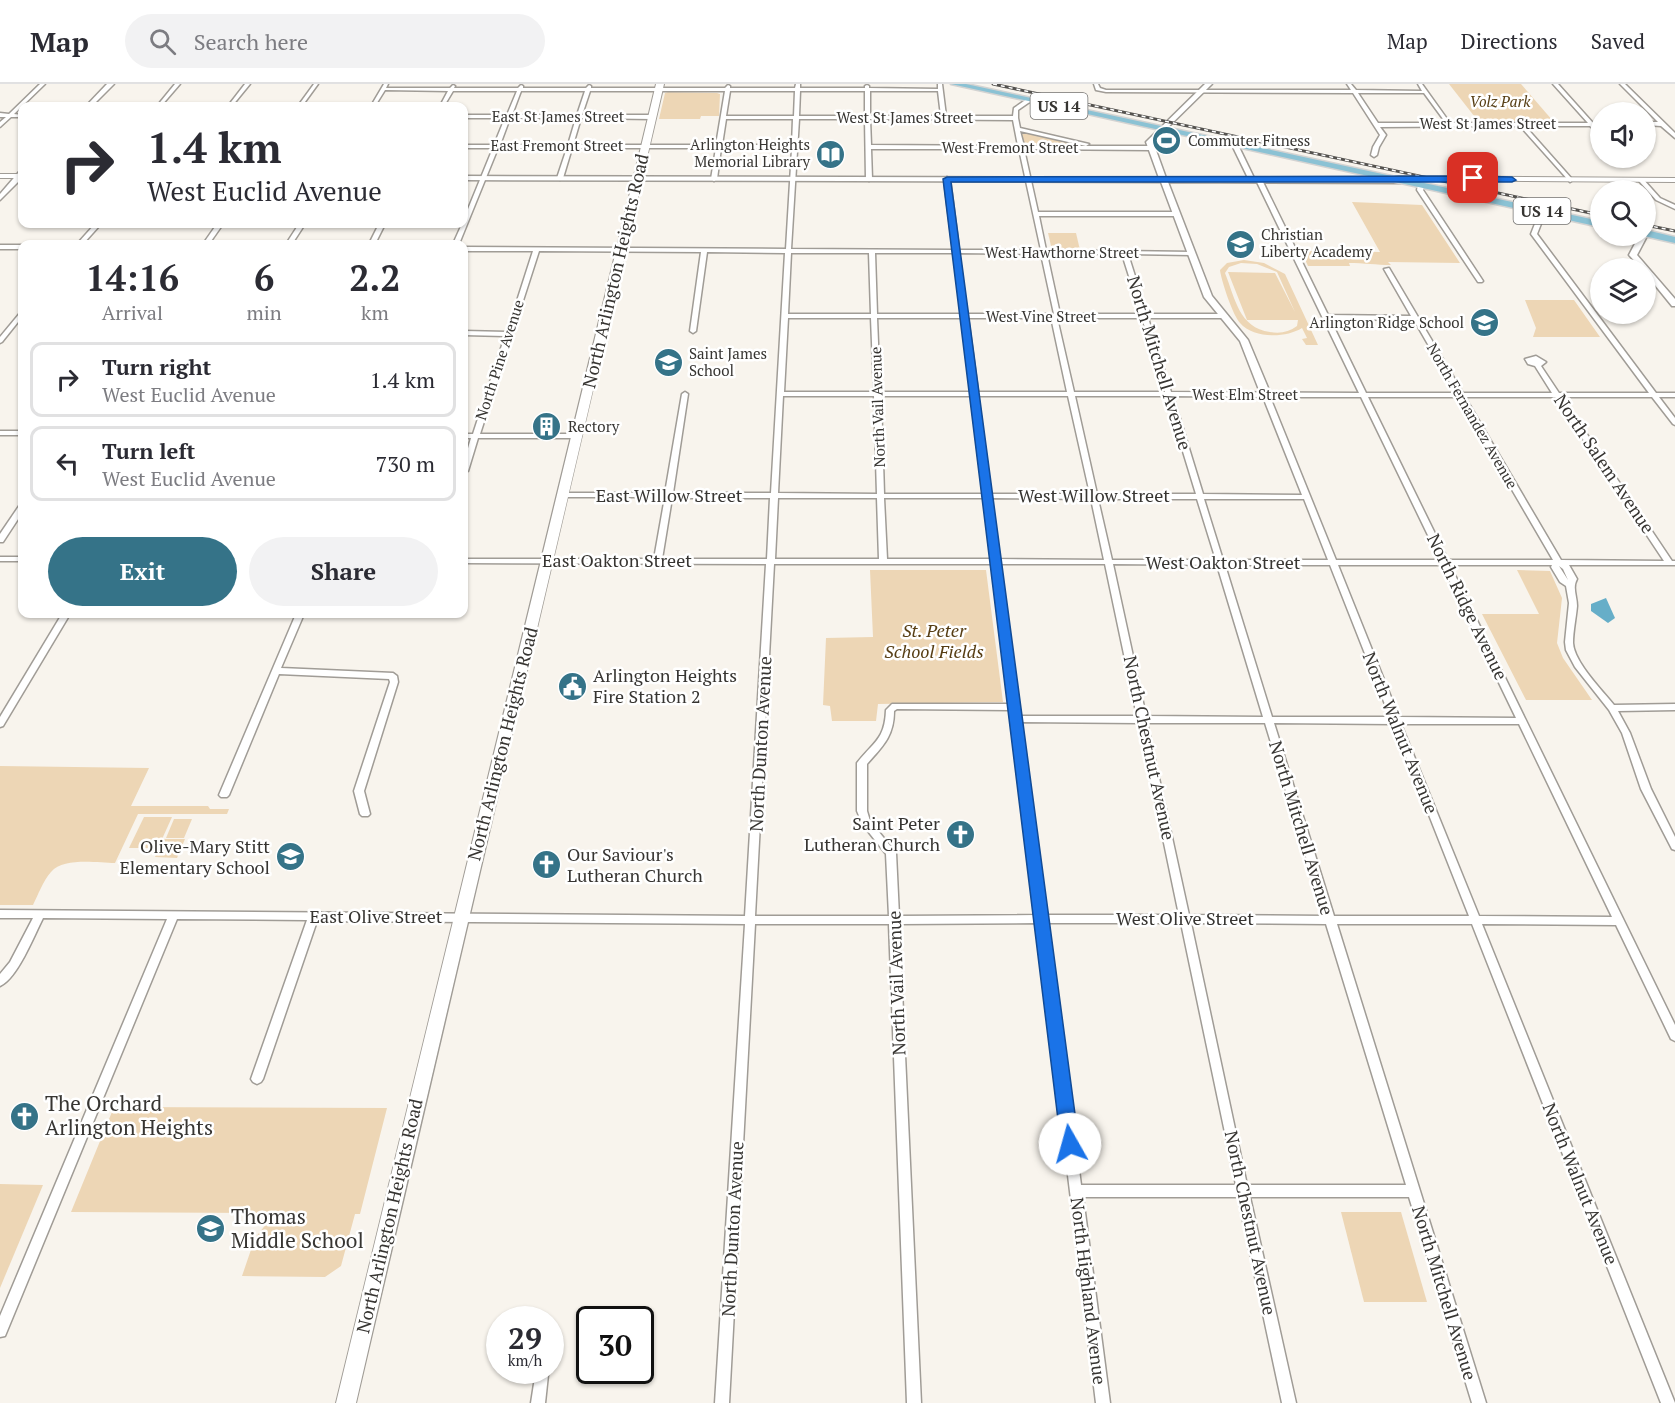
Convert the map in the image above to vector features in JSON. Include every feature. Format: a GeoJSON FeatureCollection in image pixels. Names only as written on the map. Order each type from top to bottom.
{"type":"FeatureCollection","features":[{"type":"Feature","properties":{"kind":"main road","name":"US 14"},"geometry":{"type":"LineString","coordinates":[[955,84],[1590,222]]}},
{"type":"Feature","properties":{"kind":"main road","name":"North Arlington Heights Road"},"geometry":{"type":"LineString","coordinates":[[346,1403],[460,918],[549,561],[659,87]]}},
{"type":"Feature","properties":{"kind":"main road"},"geometry":{"type":"LineString","coordinates":[[0,176],[18,175]]}},
{"type":"Feature","properties":{"kind":"main road"},"geometry":{"type":"LineString","coordinates":[[1386,178],[1512,180]]}},
{"type":"Feature","properties":{"kind":"main road"},"geometry":{"type":"LineString","coordinates":[[1401,181],[1590,180]]}},
{"type":"Feature","properties":{"kind":"main road"},"geometry":{"type":"LineString","coordinates":[[1656,180],[1675,180]]}},
{"type":"Feature","properties":{"kind":"main road"},"geometry":{"type":"LineString","coordinates":[[1438,181],[1433,184],[1444,190]]}},
{"type":"Feature","properties":{"kind":"main road"},"geometry":{"type":"LineString","coordinates":[[1656,236],[1675,240]]}},
{"type":"Feature","properties":{"kind":"street"},"geometry":{"type":"LineString","coordinates":[[24,102],[43,84]]}},
{"type":"Feature","properties":{"kind":"street"},"geometry":{"type":"LineString","coordinates":[[93,102],[111,84]]}},
{"type":"Feature","properties":{"kind":"street"},"geometry":{"type":"LineString","coordinates":[[162,102],[178,84]]}},
{"type":"Feature","properties":{"kind":"street"},"geometry":{"type":"LineString","coordinates":[[233,102],[248,84]]}},
{"type":"Feature","properties":{"kind":"street"},"geometry":{"type":"LineString","coordinates":[[303,102],[316,84]]}},
{"type":"Feature","properties":{"kind":"street"},"geometry":{"type":"LineString","coordinates":[[1349,84],[1383,135],[1374,155]]}},
{"type":"Feature","properties":{"kind":"street"},"geometry":{"type":"LineString","coordinates":[[1420,84],[1448,123]]}},
{"type":"Feature","properties":{"kind":"street"},"geometry":{"type":"LineString","coordinates":[[1555,84],[1590,122]]}},
{"type":"Feature","properties":{"kind":"street"},"geometry":{"type":"LineString","coordinates":[[1622,84],[1675,136]]}},
{"type":"Feature","properties":{"kind":"street"},"geometry":{"type":"LineString","coordinates":[[375,102],[385,86],[940,87],[944,118]]}},
{"type":"Feature","properties":{"kind":"street"},"geometry":{"type":"LineString","coordinates":[[444,102],[453,86]]}},
{"type":"Feature","properties":{"kind":"street"},"geometry":{"type":"LineString","coordinates":[[468,214],[521,87]]}},
{"type":"Feature","properties":{"kind":"street"},"geometry":{"type":"LineString","coordinates":[[560,178],[589,87]]}},
{"type":"Feature","properties":{"kind":"street"},"geometry":{"type":"LineString","coordinates":[[714,179],[728,87]]}},
{"type":"Feature","properties":{"kind":"street","name":"North Dunton Avenue"},"geometry":{"type":"LineString","coordinates":[[722,1403],[752,920],[798,87]]}},
{"type":"Feature","properties":{"kind":"street"},"geometry":{"type":"LineString","coordinates":[[867,87],[869,179]]}},
{"type":"Feature","properties":{"kind":"street"},"geometry":{"type":"LineString","coordinates":[[1098,87],[1425,92]]}},
{"type":"Feature","properties":{"kind":"street"},"geometry":{"type":"LineString","coordinates":[[1151,148],[1150,141],[1207,87]]}},
{"type":"Feature","properties":{"kind":"street"},"geometry":{"type":"LineString","coordinates":[[1015,118],[1016,110],[1029,100]]}},
{"type":"Feature","properties":{"kind":"street"},"geometry":{"type":"LineString","coordinates":[[0,125],[18,108]]}},
{"type":"Feature","properties":{"kind":"street"},"geometry":{"type":"LineString","coordinates":[[0,116],[18,116]]}},
{"type":"Feature","properties":{"kind":"street","name":"East St James Street"},"geometry":{"type":"LineString","coordinates":[[468,116],[652,117]]}},
{"type":"Feature","properties":{"kind":"street"},"geometry":{"type":"LineString","coordinates":[[724,117],[796,118]]}},
{"type":"Feature","properties":{"kind":"street","name":"West St James Street"},"geometry":{"type":"LineString","coordinates":[[796,118],[1015,118]]}},
{"type":"Feature","properties":{"kind":"street","name":"North Chestnut Avenue"},"geometry":{"type":"LineString","coordinates":[[1015,118],[1045,253],[1055,322],[1144,720],[1289,1403]]}},
{"type":"Feature","properties":{"kind":"street"},"geometry":{"type":"LineString","coordinates":[[1521,124],[1570,180]]}},
{"type":"Feature","properties":{"kind":"street","name":"West St James Street"},"geometry":{"type":"LineString","coordinates":[[1376,125],[1590,124]]}},
{"type":"Feature","properties":{"kind":"street"},"geometry":{"type":"LineString","coordinates":[[1656,124],[1663,124]]}},
{"type":"Feature","properties":{"kind":"street"},"geometry":{"type":"LineString","coordinates":[[1018,129],[1097,148]]}},
{"type":"Feature","properties":{"kind":"street","name":"North Ridge Avenue"},"geometry":{"type":"LineString","coordinates":[[1235,145],[1326,317],[1675,1035]]}},
{"type":"Feature","properties":{"kind":"street","name":"East Fremont Street"},"geometry":{"type":"LineString","coordinates":[[468,146],[794,147]]}},
{"type":"Feature","properties":{"kind":"street","name":"West Fremont Street"},"geometry":{"type":"LineString","coordinates":[[868,147],[1151,148]]}},
{"type":"Feature","properties":{"kind":"street","name":"North Walnut Avenue"},"geometry":{"type":"LineString","coordinates":[[1151,148],[1208,297],[1244,340],[1668,1403]]}},
{"type":"Feature","properties":{"kind":"street"},"geometry":{"type":"LineString","coordinates":[[468,178],[1401,181]]}},
{"type":"Feature","properties":{"kind":"street"},"geometry":{"type":"LineString","coordinates":[[1255,180],[1386,178]]}},
{"type":"Feature","properties":{"kind":"street"},"geometry":{"type":"LineString","coordinates":[[0,198],[18,179]]}},
{"type":"Feature","properties":{"kind":"street","name":"North Highland Avenue"},"geometry":{"type":"LineString","coordinates":[[947,179],[1102,1403]]}},
{"type":"Feature","properties":{"kind":"street"},"geometry":{"type":"LineString","coordinates":[[1421,185],[1420,190],[1480,280]]}},
{"type":"Feature","properties":{"kind":"street"},"geometry":{"type":"LineString","coordinates":[[1656,197],[1675,207]]}},
{"type":"Feature","properties":{"kind":"street"},"geometry":{"type":"LineString","coordinates":[[1543,212],[1534,234],[1675,423]]}},
{"type":"Feature","properties":{"kind":"street"},"geometry":{"type":"LineString","coordinates":[[1036,214],[1176,214]]}},
{"type":"Feature","properties":{"kind":"street"},"geometry":{"type":"LineString","coordinates":[[84,240],[94,228]]}},
{"type":"Feature","properties":{"kind":"street"},"geometry":{"type":"LineString","coordinates":[[0,247],[18,247]]}},
{"type":"Feature","properties":{"kind":"street","name":"West Hawthorne Street"},"geometry":{"type":"LineString","coordinates":[[468,249],[1191,253]]}},
{"type":"Feature","properties":{"kind":"street","name":"North Pine Avenue"},"geometry":{"type":"LineString","coordinates":[[468,459],[537,249]]}},
{"type":"Feature","properties":{"kind":"street"},"geometry":{"type":"LineString","coordinates":[[693,331],[704,251]]}},
{"type":"Feature","properties":{"kind":"street","name":"North Vail Avenue"},"geometry":{"type":"LineString","coordinates":[[872,252],[883,562]]}},
{"type":"Feature","properties":{"kind":"street","name":"North Mitchell Avenue"},"geometry":{"type":"LineString","coordinates":[[1125,253],[1479,1403]]}},
{"type":"Feature","properties":{"kind":"street","name":"North Fernandez Avenue"},"geometry":{"type":"LineString","coordinates":[[1387,269],[1558,562],[1555,567],[1563,580],[1570,585],[1573,603],[1570,650],[1578,665],[1612,708]]}},
{"type":"Feature","properties":{"kind":"street"},"geometry":{"type":"LineString","coordinates":[[1656,282],[1675,304]]}},
{"type":"Feature","properties":{"kind":"street","name":"West Vine Street"},"geometry":{"type":"LineString","coordinates":[[785,316],[1224,316]]}},
{"type":"Feature","properties":{"kind":"street"},"geometry":{"type":"LineString","coordinates":[[1326,317],[1415,318]]}},
{"type":"Feature","properties":{"kind":"street"},"geometry":{"type":"LineString","coordinates":[[0,341],[18,319]]}},
{"type":"Feature","properties":{"kind":"street"},"geometry":{"type":"LineString","coordinates":[[468,333],[509,334]]}},
{"type":"Feature","properties":{"kind":"street","name":"North Salem Avenue"},"geometry":{"type":"LineString","coordinates":[[1537,365],[1673,563]]}},
{"type":"Feature","properties":{"kind":"street"},"geometry":{"type":"LineString","coordinates":[[658,561],[685,394]]}},
{"type":"Feature","properties":{"kind":"street","name":"West Elm Street"},"geometry":{"type":"LineString","coordinates":[[780,394],[1675,395]]}},
{"type":"Feature","properties":{"kind":"street"},"geometry":{"type":"LineString","coordinates":[[0,434],[18,434]]}},
{"type":"Feature","properties":{"kind":"street"},"geometry":{"type":"LineString","coordinates":[[468,436],[578,436]]}},
{"type":"Feature","properties":{"kind":"street","name":"East Willow Street"},"geometry":{"type":"LineString","coordinates":[[564,495],[774,496]]}},
{"type":"Feature","properties":{"kind":"street","name":"West Willow Street"},"geometry":{"type":"LineString","coordinates":[[774,496],[1306,497]]}},
{"type":"Feature","properties":{"kind":"street"},"geometry":{"type":"LineString","coordinates":[[0,540],[18,514]]}},
{"type":"Feature","properties":{"kind":"street"},"geometry":{"type":"LineString","coordinates":[[0,559],[18,559]]}},
{"type":"Feature","properties":{"kind":"street","name":"East Oakton Street"},"geometry":{"type":"LineString","coordinates":[[468,561],[771,561]]}},
{"type":"Feature","properties":{"kind":"street","name":"West Oakton Street"},"geometry":{"type":"LineString","coordinates":[[771,561],[1673,563]]}},
{"type":"Feature","properties":{"kind":"street"},"geometry":{"type":"LineString","coordinates":[[0,724],[64,618]]}},
{"type":"Feature","properties":{"kind":"street"},"geometry":{"type":"LineString","coordinates":[[224,795],[298,618]]}},
{"type":"Feature","properties":{"kind":"street"},"geometry":{"type":"LineString","coordinates":[[276,671],[393,676],[394,682],[359,791],[365,814]]}},
{"type":"Feature","properties":{"kind":"street","name":"North Vail Avenue"},"geometry":{"type":"LineString","coordinates":[[914,1403],[891,853],[867,822],[860,803],[862,763],[887,735],[891,726],[890,710],[895,706],[1015,707]]}},
{"type":"Feature","properties":{"kind":"street"},"geometry":{"type":"LineString","coordinates":[[1675,707],[1612,708],[1632,747],[1646,789],[1675,846]]}},
{"type":"Feature","properties":{"kind":"street"},"geometry":{"type":"LineString","coordinates":[[1016,719],[1522,721]]}},
{"type":"Feature","properties":{"kind":"street","name":"East Olive Street"},"geometry":{"type":"LineString","coordinates":[[0,914],[752,920]]}},
{"type":"Feature","properties":{"kind":"street"},"geometry":{"type":"LineString","coordinates":[[0,982],[14,965],[40,915]]}},
{"type":"Feature","properties":{"kind":"street"},"geometry":{"type":"LineString","coordinates":[[0,1331],[174,915]]}},
{"type":"Feature","properties":{"kind":"street"},"geometry":{"type":"LineString","coordinates":[[257,1079],[313,916]]}},
{"type":"Feature","properties":{"kind":"street","name":"West Olive Street"},"geometry":{"type":"LineString","coordinates":[[752,920],[1619,921]]}},
{"type":"Feature","properties":{"kind":"street"},"geometry":{"type":"LineString","coordinates":[[1076,1191],[1413,1191]]}},
{"type":"Feature","properties":{"kind":"street"},"geometry":{"type":"LineString","coordinates":[[538,1403],[540,1384]]}},
{"type":"Feature","properties":{"kind":"green space","name":"Volz Park"},"geometry":{"type":"Polygon","coordinates":[[[1449,84],[1521,84],[1553,121],[1478,121],[1449,84]]]}},
{"type":"Feature","properties":{"kind":"green space"},"geometry":{"type":"Polygon","coordinates":[[[665,93],[720,94],[719,116],[701,116],[700,119],[659,119],[665,93]]]}},
{"type":"Feature","properties":{"kind":"green space"},"geometry":{"type":"Polygon","coordinates":[[[1026,132],[1086,146],[1027,147],[1024,146],[1022,134],[1026,132]]]}},
{"type":"Feature","properties":{"kind":"green space"},"geometry":{"type":"Polygon","coordinates":[[[1352,202],[1422,205],[1460,263],[1388,262],[1391,265],[1349,263],[1350,266],[1308,266],[1301,251],[1380,252],[1352,202]]]}},
{"type":"Feature","properties":{"kind":"green space"},"geometry":{"type":"Polygon","coordinates":[[[1048,233],[1076,233],[1080,250],[1052,250],[1048,233]]]}},
{"type":"Feature","properties":{"kind":"green space"},"geometry":{"type":"Polygon","coordinates":[[[1244,260],[1264,263],[1285,274],[1318,345],[1306,345],[1302,339],[1307,338],[1302,328],[1288,334],[1270,335],[1253,332],[1240,323],[1231,306],[1221,275],[1220,270],[1227,263],[1244,260]],[[1241,263],[1229,267],[1225,273],[1235,302],[1245,318],[1251,325],[1260,329],[1277,333],[1294,328],[1298,320],[1247,320],[1228,272],[1275,273],[1295,312],[1277,272],[1257,264],[1241,263]]]}},
{"type":"Feature","properties":{"kind":"green space"},"geometry":{"type":"Polygon","coordinates":[[[1525,300],[1574,300],[1600,337],[1533,337],[1536,328],[1525,300]]]}},
{"type":"Feature","properties":{"kind":"green space","name":"St. Peter School Fields"},"geometry":{"type":"Polygon","coordinates":[[[870,570],[986,570],[1003,702],[878,704],[876,721],[832,721],[830,706],[823,705],[826,638],[873,637],[870,570]]]}},
{"type":"Feature","properties":{"kind":"green space"},"geometry":{"type":"Polygon","coordinates":[[[1517,570],[1550,571],[1562,598],[1557,643],[1563,658],[1592,700],[1526,700],[1482,614],[1539,614],[1517,570]]]}},
{"type":"Feature","properties":{"kind":"green space"},"geometry":{"type":"Polygon","coordinates":[[[0,766],[149,768],[131,806],[208,806],[210,809],[229,809],[227,814],[138,814],[115,863],[64,864],[51,872],[33,905],[0,905],[0,766]]]}},
{"type":"Feature","properties":{"kind":"green space"},"geometry":{"type":"Polygon","coordinates":[[[144,817],[172,817],[158,848],[129,848],[144,817]]]}},
{"type":"Feature","properties":{"kind":"green space"},"geometry":{"type":"Polygon","coordinates":[[[174,819],[192,819],[184,838],[166,838],[174,819]]]}},
{"type":"Feature","properties":{"kind":"green space"},"geometry":{"type":"Polygon","coordinates":[[[163,839],[185,839],[177,858],[155,857],[163,839]]]}},
{"type":"Feature","properties":{"kind":"green space"},"geometry":{"type":"Polygon","coordinates":[[[114,1107],[387,1108],[360,1214],[355,1214],[341,1266],[325,1277],[242,1276],[255,1238],[275,1213],[71,1212],[114,1107]]]}},
{"type":"Feature","properties":{"kind":"green space"},"geometry":{"type":"Polygon","coordinates":[[[0,1184],[43,1185],[0,1288],[0,1184]]]}},
{"type":"Feature","properties":{"kind":"green space"},"geometry":{"type":"Polygon","coordinates":[[[1341,1212],[1401,1212],[1427,1302],[1364,1302],[1341,1212]]]}},
{"type":"Feature","properties":{"kind":"water"},"geometry":{"type":"Polygon","coordinates":[[[1606,598],[1615,618],[1608,623],[1591,611],[1591,604],[1606,598]]]}},
{"type":"Feature","properties":{"kind":"railway"},"geometry":{"type":"LineString","coordinates":[[993,84],[1590,213]]}},
{"type":"Feature","properties":{"kind":"railway"},"geometry":{"type":"LineString","coordinates":[[1656,227],[1675,231]]}},
{"type":"Feature","properties":{"kind":"place","name":"Commuter Fitness"},"geometry":{"type":"Point","coordinates":[1167,141]}},
{"type":"Feature","properties":{"kind":"place","name":"Arlington Heights Memorial Library"},"geometry":{"type":"Point","coordinates":[831,154]}},
{"type":"Feature","properties":{"kind":"place","name":"Christian Liberty Academy"},"geometry":{"type":"Point","coordinates":[1240,244]}},
{"type":"Feature","properties":{"kind":"place","name":"Arlington Ridge School"},"geometry":{"type":"Point","coordinates":[1485,323]}},
{"type":"Feature","properties":{"kind":"place","name":"Saint James School"},"geometry":{"type":"Point","coordinates":[668,363]}},
{"type":"Feature","properties":{"kind":"place","name":"Rectory"},"geometry":{"type":"Point","coordinates":[547,427]}},
{"type":"Feature","properties":{"kind":"place","name":"Arlington Heights Fire Station 2"},"geometry":{"type":"Point","coordinates":[572,686]}},
{"type":"Feature","properties":{"kind":"place","name":"Saint Peter Lutheran Church"},"geometry":{"type":"Point","coordinates":[961,834]}},
{"type":"Feature","properties":{"kind":"place","name":"Olive-Mary Stitt Elementary School"},"geometry":{"type":"Point","coordinates":[291,857]}},
{"type":"Feature","properties":{"kind":"place","name":"Our Saviour's Lutheran Church"},"geometry":{"type":"Point","coordinates":[546,865]}},
{"type":"Feature","properties":{"kind":"place","name":"The Orchard Arlington Heights"},"geometry":{"type":"Point","coordinates":[24,1116]}},
{"type":"Feature","properties":{"kind":"place","name":"Thomas Middle School"},"geometry":{"type":"Point","coordinates":[210,1229]}},
{"type":"Feature","properties":{"kind":"route"},"geometry":{"type":"LineString","coordinates":[[1070,1144],[947,179],[1512,180],[1473,178]]}}]}
